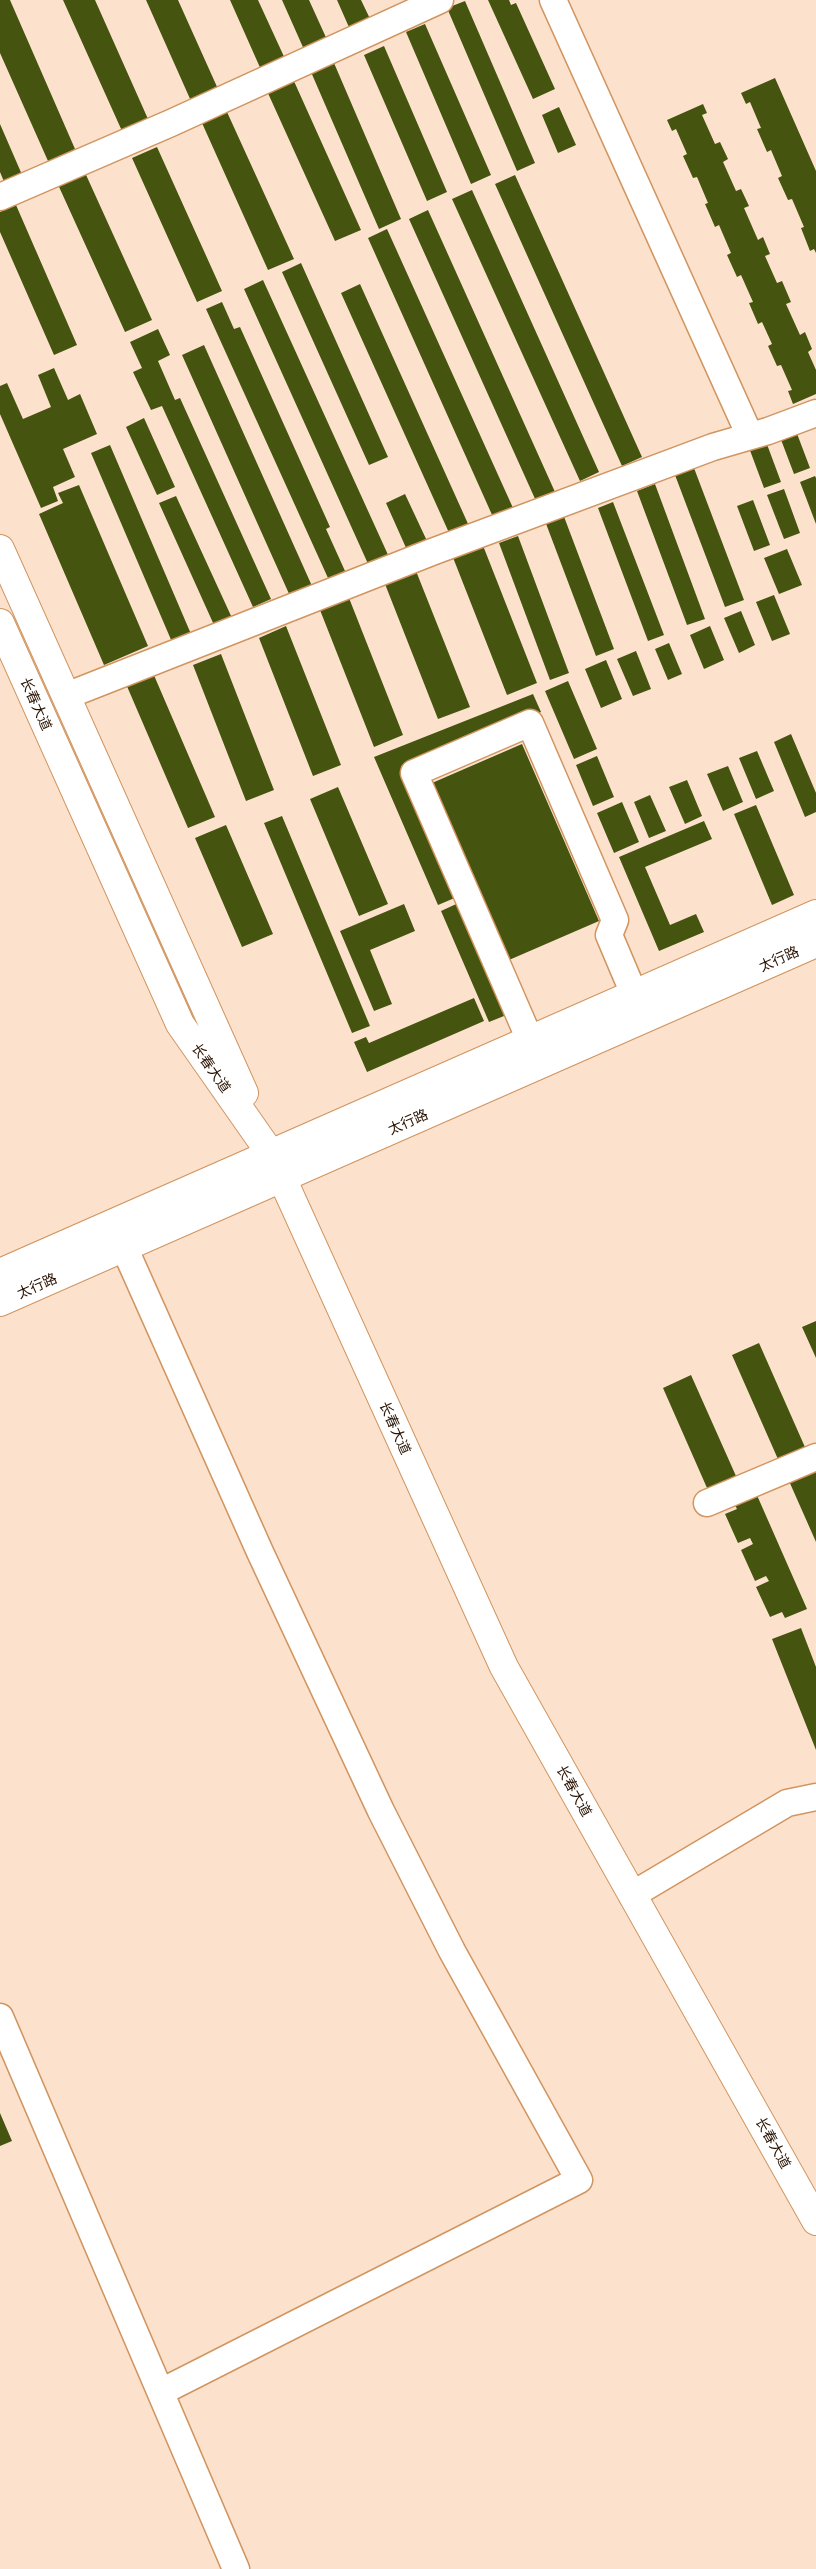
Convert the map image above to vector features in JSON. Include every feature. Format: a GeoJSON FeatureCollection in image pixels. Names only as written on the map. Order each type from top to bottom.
{"type":"FeatureCollection","features":[{"type":"Feature","properties":{"kind":"main road"},"geometry":{"type":"LineString","coordinates":[[0,549],[276,1166]]}},
{"type":"Feature","properties":{"kind":"main road","name":"长春大道"},"geometry":{"type":"LineString","coordinates":[[0,623],[180,1024],[276,1166],[504,1667],[816,2220]]}},
{"type":"Feature","properties":{"kind":"main road","name":"太行路"},"geometry":{"type":"LineString","coordinates":[[0,1302],[124,1247],[276,1166],[530,1040],[816,914]]}},
{"type":"Feature","properties":{"kind":"main road","name":"太行路"},"geometry":{"type":"LineString","coordinates":[[0,1273],[276,1166],[816,943]]}},
{"type":"Feature","properties":{"kind":"street"},"geometry":{"type":"LineString","coordinates":[[0,197],[171,123],[440,0]]}},
{"type":"Feature","properties":{"kind":"street"},"geometry":{"type":"LineString","coordinates":[[553,0],[750,436]]}},
{"type":"Feature","properties":{"kind":"street"},"geometry":{"type":"LineString","coordinates":[[66,696],[432,552],[713,447],[816,413]]}},
{"type":"Feature","properties":{"kind":"street"},"geometry":{"type":"LineString","coordinates":[[530,1040],[414,773],[530,723],[615,920],[609,935],[634,994]]}},
{"type":"Feature","properties":{"kind":"street"},"geometry":{"type":"LineString","coordinates":[[124,1247],[260,1552],[381,1811],[452,1951],[579,2180],[161,2392]]}},
{"type":"Feature","properties":{"kind":"street"},"geometry":{"type":"LineString","coordinates":[[707,1503],[816,1458]]}},
{"type":"Feature","properties":{"kind":"street"},"geometry":{"type":"LineString","coordinates":[[632,1895],[787,1803],[816,1797]]}},
{"type":"Feature","properties":{"kind":"street"},"geometry":{"type":"LineString","coordinates":[[0,2017],[236,2569]]}},
{"type":"Feature","properties":{"kind":"building"},"geometry":{"type":"Polygon","coordinates":[[[0,0],[10,0],[75,149],[48,161],[0,53],[0,0]]]}},
{"type":"Feature","properties":{"kind":"building"},"geometry":{"type":"Polygon","coordinates":[[[63,0],[95,0],[148,119],[122,131],[63,0]]]}},
{"type":"Feature","properties":{"kind":"building"},"geometry":{"type":"Polygon","coordinates":[[[146,0],[178,0],[218,89],[191,101],[146,0]]]}},
{"type":"Feature","properties":{"kind":"building"},"geometry":{"type":"Polygon","coordinates":[[[230,0],[258,0],[286,61],[262,72],[230,0]]]}},
{"type":"Feature","properties":{"kind":"building"},"geometry":{"type":"Polygon","coordinates":[[[282,0],[309,0],[329,44],[306,54],[282,0]]]}},
{"type":"Feature","properties":{"kind":"building"},"geometry":{"type":"Polygon","coordinates":[[[337,0],[361,0],[373,25],[352,34],[337,0]]]}},
{"type":"Feature","properties":{"kind":"building"},"geometry":{"type":"Polygon","coordinates":[[[488,0],[509,0],[511,5],[516,3],[555,89],[533,99],[488,0]]]}},
{"type":"Feature","properties":{"kind":"building"},"geometry":{"type":"Polygon","coordinates":[[[465,1],[535,163],[517,171],[447,8],[465,1]]]}},
{"type":"Feature","properties":{"kind":"building"},"geometry":{"type":"Polygon","coordinates":[[[425,24],[491,175],[471,184],[406,32],[425,24]]]}},
{"type":"Feature","properties":{"kind":"building"},"geometry":{"type":"Polygon","coordinates":[[[384,46],[447,192],[427,201],[364,55],[384,46]]]}},
{"type":"Feature","properties":{"kind":"building"},"geometry":{"type":"Polygon","coordinates":[[[334,63],[401,219],[379,229],[311,72],[334,63]]]}},
{"type":"Feature","properties":{"kind":"building"},"geometry":{"type":"Polygon","coordinates":[[[775,78],[816,171],[816,253],[814,249],[810,251],[801,228],[804,227],[792,199],[788,200],[778,178],[782,176],[771,150],[767,152],[757,129],[761,128],[750,102],[746,104],[741,93],[775,78]]]}},
{"type":"Feature","properties":{"kind":"building"},"geometry":{"type":"Polygon","coordinates":[[[293,79],[361,230],[335,241],[267,91],[293,79]]]}},
{"type":"Feature","properties":{"kind":"building"},"geometry":{"type":"Polygon","coordinates":[[[703,104],[707,113],[702,115],[715,144],[720,142],[728,159],[723,162],[736,191],[741,189],[749,206],[744,208],[758,240],[763,237],[770,254],[765,256],[777,283],[782,281],[791,302],[786,304],[800,335],[805,332],[812,349],[808,352],[816,370],[816,394],[793,404],[788,391],[792,390],[781,365],[777,366],[768,346],[772,344],[762,322],[758,324],[749,303],[753,302],[741,275],[737,277],[727,255],[731,253],[719,225],[715,227],[705,204],[708,203],[697,177],[693,178],[683,156],[687,154],[676,129],[672,131],[667,120],[703,104]]]}},
{"type":"Feature","properties":{"kind":"building"},"geometry":{"type":"Polygon","coordinates":[[[559,107],[576,145],[558,153],[542,115],[559,107]]]}},
{"type":"Feature","properties":{"kind":"building"},"geometry":{"type":"Polygon","coordinates":[[[227,112],[294,259],[268,270],[202,123],[227,112]]]}},
{"type":"Feature","properties":{"kind":"building"},"geometry":{"type":"Polygon","coordinates":[[[0,124],[23,177],[5,184],[0,172],[0,124]]]}},
{"type":"Feature","properties":{"kind":"building"},"geometry":{"type":"Polygon","coordinates":[[[157,147],[222,291],[197,302],[132,158],[157,147]]]}},
{"type":"Feature","properties":{"kind":"building"},"geometry":{"type":"Polygon","coordinates":[[[82,166],[152,320],[125,332],[55,178],[82,166]]]}},
{"type":"Feature","properties":{"kind":"building"},"geometry":{"type":"Polygon","coordinates":[[[515,175],[642,457],[622,466],[495,184],[515,175]]]}},
{"type":"Feature","properties":{"kind":"building"},"geometry":{"type":"Polygon","coordinates":[[[472,190],[599,472],[580,481],[452,199],[472,190]]]}},
{"type":"Feature","properties":{"kind":"building"},"geometry":{"type":"Polygon","coordinates":[[[16,205],[77,345],[54,355],[0,232],[0,212],[16,205]]]}},
{"type":"Feature","properties":{"kind":"building"},"geometry":{"type":"Polygon","coordinates":[[[428,210],[555,492],[536,501],[409,219],[428,210]]]}},
{"type":"Feature","properties":{"kind":"building"},"geometry":{"type":"Polygon","coordinates":[[[387,229],[513,508],[493,517],[368,238],[387,229]]]}},
{"type":"Feature","properties":{"kind":"building"},"geometry":{"type":"Polygon","coordinates":[[[301,263],[388,457],[369,465],[282,272],[301,263]]]}},
{"type":"Feature","properties":{"kind":"building"},"geometry":{"type":"Polygon","coordinates":[[[263,280],[389,557],[369,566],[244,289],[263,280]]]}},
{"type":"Feature","properties":{"kind":"building"},"geometry":{"type":"Polygon","coordinates":[[[360,284],[469,526],[450,535],[341,293],[360,284]]]}},
{"type":"Feature","properties":{"kind":"building"},"geometry":{"type":"Polygon","coordinates":[[[222,302],[234,329],[240,327],[330,527],[326,529],[345,571],[328,578],[206,309],[222,302]]]}},
{"type":"Feature","properties":{"kind":"building"},"geometry":{"type":"Polygon","coordinates":[[[158,329],[170,355],[158,361],[175,400],[180,398],[271,599],[253,607],[162,406],[151,410],[133,372],[142,368],[130,342],[158,329]]]}},
{"type":"Feature","properties":{"kind":"building"},"geometry":{"type":"Polygon","coordinates":[[[204,345],[312,586],[290,596],[182,355],[204,345]]]}},
{"type":"Feature","properties":{"kind":"building"},"geometry":{"type":"Polygon","coordinates":[[[54,368],[68,400],[80,394],[97,434],[63,449],[75,477],[53,487],[58,501],[41,508],[0,414],[0,386],[7,383],[23,419],[51,407],[38,375],[54,368]]]}},
{"type":"Feature","properties":{"kind":"building"},"geometry":{"type":"Polygon","coordinates":[[[144,418],[175,487],[157,495],[126,427],[144,418]]]}},
{"type":"Feature","properties":{"kind":"building"},"geometry":{"type":"Polygon","coordinates":[[[796,431],[810,468],[794,474],[780,437],[796,431]]]}},
{"type":"Feature","properties":{"kind":"building"},"geometry":{"type":"Polygon","coordinates":[[[765,439],[781,482],[764,488],[748,445],[765,439]]]}},
{"type":"Feature","properties":{"kind":"building"},"geometry":{"type":"Polygon","coordinates":[[[110,445],[191,634],[172,642],[91,453],[110,445]]]}},
{"type":"Feature","properties":{"kind":"building"},"geometry":{"type":"Polygon","coordinates":[[[694,468],[744,600],[725,607],[675,475],[694,468]]]}},
{"type":"Feature","properties":{"kind":"building"},"geometry":{"type":"Polygon","coordinates":[[[815,476],[816,478],[816,524],[800,482],[815,476]]]}},
{"type":"Feature","properties":{"kind":"building"},"geometry":{"type":"Polygon","coordinates":[[[655,484],[705,619],[687,625],[637,491],[655,484]]]}},
{"type":"Feature","properties":{"kind":"building"},"geometry":{"type":"Polygon","coordinates":[[[79,485],[148,646],[104,665],[39,514],[63,503],[58,493],[79,485]]]}},
{"type":"Feature","properties":{"kind":"building"},"geometry":{"type":"Polygon","coordinates":[[[784,489],[800,533],[784,539],[767,495],[784,489]]]}},
{"type":"Feature","properties":{"kind":"building"},"geometry":{"type":"Polygon","coordinates":[[[405,494],[427,541],[407,550],[386,503],[405,494]]]}},
{"type":"Feature","properties":{"kind":"building"},"geometry":{"type":"Polygon","coordinates":[[[176,496],[232,618],[214,625],[159,503],[176,496]]]}},
{"type":"Feature","properties":{"kind":"building"},"geometry":{"type":"Polygon","coordinates":[[[753,500],[770,545],[754,551],[737,506],[753,500]]]}},
{"type":"Feature","properties":{"kind":"building"},"geometry":{"type":"Polygon","coordinates":[[[613,502],[664,635],[648,641],[598,508],[613,502]]]}},
{"type":"Feature","properties":{"kind":"building"},"geometry":{"type":"Polygon","coordinates":[[[563,514],[614,649],[596,656],[545,521],[563,514]]]}},
{"type":"Feature","properties":{"kind":"building"},"geometry":{"type":"Polygon","coordinates":[[[518,536],[569,673],[550,680],[499,543],[518,536]]]}},
{"type":"Feature","properties":{"kind":"building"},"geometry":{"type":"Polygon","coordinates":[[[482,543],[537,683],[507,695],[452,555],[482,543]]]}},
{"type":"Feature","properties":{"kind":"building"},"geometry":{"type":"Polygon","coordinates":[[[787,549],[802,585],[779,594],[764,558],[787,549]]]}},
{"type":"Feature","properties":{"kind":"building"},"geometry":{"type":"Polygon","coordinates":[[[416,571],[470,707],[438,719],[385,584],[416,571]]]}},
{"type":"Feature","properties":{"kind":"building"},"geometry":{"type":"Polygon","coordinates":[[[774,595],[790,634],[772,641],[756,602],[774,595]]]}},
{"type":"Feature","properties":{"kind":"building"},"geometry":{"type":"Polygon","coordinates":[[[349,598],[403,735],[374,747],[320,610],[349,598]]]}},
{"type":"Feature","properties":{"kind":"building"},"geometry":{"type":"Polygon","coordinates":[[[741,611],[755,645],[739,653],[724,618],[741,611]]]}},
{"type":"Feature","properties":{"kind":"building"},"geometry":{"type":"Polygon","coordinates":[[[286,626],[341,765],[313,776],[259,638],[286,626]]]}},
{"type":"Feature","properties":{"kind":"building"},"geometry":{"type":"Polygon","coordinates":[[[710,626],[724,660],[704,669],[690,635],[710,626]]]}},
{"type":"Feature","properties":{"kind":"building"},"geometry":{"type":"Polygon","coordinates":[[[669,643],[682,674],[668,680],[655,649],[669,643]]]}},
{"type":"Feature","properties":{"kind":"building"},"geometry":{"type":"Polygon","coordinates":[[[636,651],[651,689],[633,696],[617,659],[636,651]]]}},
{"type":"Feature","properties":{"kind":"building"},"geometry":{"type":"Polygon","coordinates":[[[221,654],[274,790],[246,801],[193,665],[221,654]]]}},
{"type":"Feature","properties":{"kind":"building"},"geometry":{"type":"Polygon","coordinates":[[[606,660],[622,699],[601,708],[585,669],[606,660]]]}},
{"type":"Feature","properties":{"kind":"building"},"geometry":{"type":"Polygon","coordinates":[[[153,673],[215,817],[188,828],[126,684],[153,673]]]}},
{"type":"Feature","properties":{"kind":"building"},"geometry":{"type":"Polygon","coordinates":[[[568,681],[597,749],[574,759],[545,691],[568,681]]]}},
{"type":"Feature","properties":{"kind":"building"},"geometry":{"type":"Polygon","coordinates":[[[533,694],[541,712],[401,766],[457,897],[438,905],[374,757],[533,694]]]}},
{"type":"Feature","properties":{"kind":"building"},"geometry":{"type":"Polygon","coordinates":[[[791,734],[816,793],[816,812],[805,817],[774,742],[791,734]]]}},
{"type":"Feature","properties":{"kind":"building"},"geometry":{"type":"Polygon","coordinates":[[[522,744],[599,921],[509,960],[432,783],[522,744]]]}},
{"type":"Feature","properties":{"kind":"building"},"geometry":{"type":"Polygon","coordinates":[[[757,751],[774,791],[756,799],[739,758],[757,751]]]}},
{"type":"Feature","properties":{"kind":"building"},"geometry":{"type":"Polygon","coordinates":[[[597,756],[614,797],[593,806],[576,765],[597,756]]]}},
{"type":"Feature","properties":{"kind":"building"},"geometry":{"type":"Polygon","coordinates":[[[728,766],[743,802],[723,811],[707,774],[728,766]]]}},
{"type":"Feature","properties":{"kind":"building"},"geometry":{"type":"Polygon","coordinates":[[[687,780],[702,816],[685,824],[669,787],[687,780]]]}},
{"type":"Feature","properties":{"kind":"building"},"geometry":{"type":"Polygon","coordinates":[[[338,787],[388,904],[359,916],[310,799],[338,787]]]}},
{"type":"Feature","properties":{"kind":"building"},"geometry":{"type":"Polygon","coordinates":[[[650,795],[666,831],[649,838],[634,802],[650,795]]]}},
{"type":"Feature","properties":{"kind":"building"},"geometry":{"type":"Polygon","coordinates":[[[622,802],[639,842],[614,853],[597,813],[622,802]]]}},
{"type":"Feature","properties":{"kind":"building"},"geometry":{"type":"Polygon","coordinates":[[[756,805],[794,895],[772,905],[734,814],[756,805]]]}},
{"type":"Feature","properties":{"kind":"building"},"geometry":{"type":"Polygon","coordinates":[[[282,816],[370,1026],[352,1033],[264,823],[282,816]]]}},
{"type":"Feature","properties":{"kind":"building"},"geometry":{"type":"Polygon","coordinates":[[[704,821],[712,839],[645,867],[670,925],[696,914],[704,932],[659,951],[619,857],[704,821]]]}},
{"type":"Feature","properties":{"kind":"building"},"geometry":{"type":"Polygon","coordinates":[[[226,825],[273,934],[242,947],[195,838],[226,825]]]}},
{"type":"Feature","properties":{"kind":"building"},"geometry":{"type":"Polygon","coordinates":[[[465,900],[514,1012],[489,1022],[441,911],[465,900]]]}},
{"type":"Feature","properties":{"kind":"building"},"geometry":{"type":"Polygon","coordinates":[[[404,904],[415,931],[370,950],[392,1004],[374,1011],[340,931],[404,904]]]}},
{"type":"Feature","properties":{"kind":"building"},"geometry":{"type":"Polygon","coordinates":[[[474,998],[484,1021],[367,1072],[354,1042],[366,1037],[369,1043],[474,998]]]}},
{"type":"Feature","properties":{"kind":"building"},"geometry":{"type":"Polygon","coordinates":[[[816,1321],[816,1358],[802,1327],[816,1321]]]}},
{"type":"Feature","properties":{"kind":"building"},"geometry":{"type":"Polygon","coordinates":[[[759,1343],[808,1454],[781,1466],[732,1355],[759,1343]]]}},
{"type":"Feature","properties":{"kind":"building"},"geometry":{"type":"Polygon","coordinates":[[[691,1375],[740,1485],[711,1497],[663,1388],[691,1375]]]}},
{"type":"Feature","properties":{"kind":"building"},"geometry":{"type":"Polygon","coordinates":[[[816,1469],[816,1542],[789,1481],[816,1469]]]}},
{"type":"Feature","properties":{"kind":"building"},"geometry":{"type":"Polygon","coordinates":[[[756,1493],[807,1609],[785,1618],[782,1612],[770,1617],[756,1587],[769,1581],[766,1576],[755,1581],[741,1550],[753,1544],[750,1538],[738,1543],[725,1514],[737,1509],[734,1503],[756,1493]]]}},
{"type":"Feature","properties":{"kind":"building"},"geometry":{"type":"Polygon","coordinates":[[[801,1628],[816,1667],[816,1750],[772,1639],[801,1628]]]}},
{"type":"Feature","properties":{"kind":"building"},"geometry":{"type":"Polygon","coordinates":[[[0,2113],[12,2141],[0,2146],[0,2113]]]}}]}
